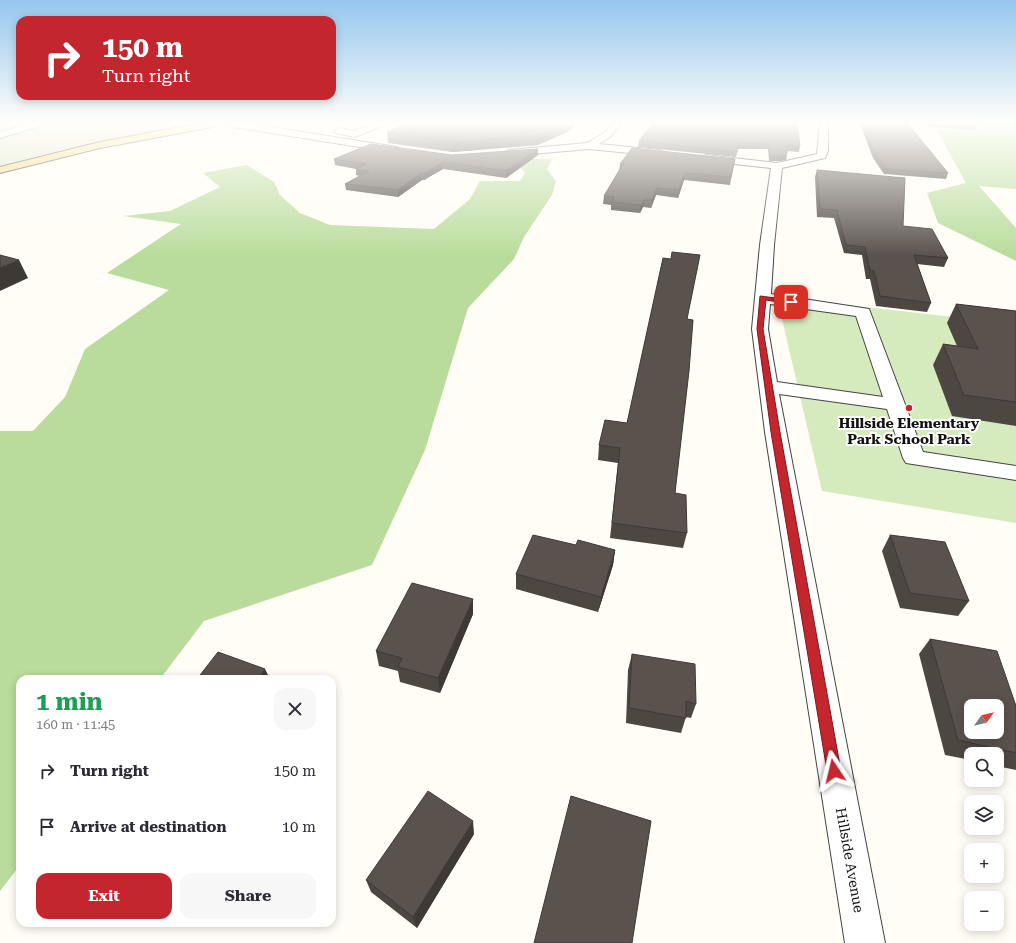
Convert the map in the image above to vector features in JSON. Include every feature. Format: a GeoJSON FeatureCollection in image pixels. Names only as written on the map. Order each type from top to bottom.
{"type":"FeatureCollection","features":[{"type":"Feature","properties":{"kind":"street","name":"Hillside Avenue"},"geometry":{"type":"LineString","coordinates":[[777,168],[767,246],[760,329],[803,592],[865,943]]}},
{"type":"Feature","properties":{"kind":"street"},"geometry":{"type":"LineString","coordinates":[[763,298],[862,312],[914,458],[1016,473]]}},
{"type":"Feature","properties":{"kind":"street"},"geometry":{"type":"LineString","coordinates":[[769,386],[895,404]]}},
{"type":"Feature","properties":{"kind":"green space"},"geometry":{"type":"Polygon","coordinates":[[[230,168],[252,168],[274,182],[280,195],[300,213],[330,225],[434,229],[470,199],[480,181],[520,181],[525,173],[520,168],[547,168],[556,181],[552,195],[524,237],[514,259],[468,308],[425,450],[372,565],[204,621],[163,675],[16,675],[16,870],[0,891],[0,431],[33,431],[65,397],[85,349],[169,290],[107,273],[181,224],[123,216],[170,211],[220,187],[203,173],[230,168]]]}},
{"type":"Feature","properties":{"kind":"green space"},"geometry":{"type":"Polygon","coordinates":[[[958,168],[1016,168],[1016,189],[979,186],[1016,228],[1016,261],[938,223],[927,193],[966,183],[958,168]]]}},
{"type":"Feature","properties":{"kind":"green space","name":"Hillside Elementary Park School Park"},"geometry":{"type":"Polygon","coordinates":[[[784,298],[1016,324],[1016,523],[822,491],[782,319],[784,298]]]}},
{"type":"Feature","properties":{"kind":"building"},"geometry":{"type":"Polygon","coordinates":[[[433,168],[423,174],[421,173],[398,190],[345,184],[369,171],[356,169],[433,168]]]}},
{"type":"Feature","properties":{"kind":"building"},"geometry":{"type":"Polygon","coordinates":[[[485,168],[510,168],[506,171],[485,168]]]}},
{"type":"Feature","properties":{"kind":"building"},"geometry":{"type":"Polygon","coordinates":[[[621,168],[733,168],[731,177],[685,173],[679,190],[657,188],[652,200],[644,200],[641,205],[612,202],[614,197],[604,196],[621,168]]]}},
{"type":"Feature","properties":{"kind":"building"},"geometry":{"type":"Polygon","coordinates":[[[885,168],[944,168],[948,173],[885,168]]]}},
{"type":"Feature","properties":{"kind":"building"},"geometry":{"type":"Polygon","coordinates":[[[817,170],[905,178],[903,226],[932,229],[948,258],[914,255],[931,303],[880,296],[874,271],[870,270],[865,247],[846,245],[837,210],[820,209],[817,170]]]}},
{"type":"Feature","properties":{"kind":"building"},"geometry":{"type":"Polygon","coordinates":[[[672,252],[700,255],[687,319],[693,320],[689,371],[675,493],[686,495],[687,533],[612,523],[620,448],[599,445],[605,420],[627,423],[663,258],[671,259],[672,252]]]}},
{"type":"Feature","properties":{"kind":"building"},"geometry":{"type":"Polygon","coordinates":[[[0,255],[19,260],[0,268],[0,255]]]}},
{"type":"Feature","properties":{"kind":"building"},"geometry":{"type":"Polygon","coordinates":[[[956,304],[1016,311],[1016,402],[964,395],[943,344],[978,349],[956,304]]]}},
{"type":"Feature","properties":{"kind":"building"},"geometry":{"type":"Polygon","coordinates":[[[533,535],[576,545],[578,540],[615,550],[601,597],[516,574],[533,535]]]}},
{"type":"Feature","properties":{"kind":"building"},"geometry":{"type":"Polygon","coordinates":[[[890,535],[945,542],[969,601],[910,593],[890,535]]]}},
{"type":"Feature","properties":{"kind":"building"},"geometry":{"type":"Polygon","coordinates":[[[412,583],[473,599],[438,678],[398,667],[402,658],[376,651],[412,583]]]}},
{"type":"Feature","properties":{"kind":"building"},"geometry":{"type":"Polygon","coordinates":[[[930,639],[997,651],[1016,706],[1016,753],[1004,750],[1004,747],[989,747],[958,740],[930,639]]]}},
{"type":"Feature","properties":{"kind":"building"},"geometry":{"type":"Polygon","coordinates":[[[218,652],[265,669],[261,675],[200,675],[218,652]]]}},
{"type":"Feature","properties":{"kind":"building"},"geometry":{"type":"Polygon","coordinates":[[[632,654],[695,664],[696,704],[686,701],[686,718],[629,708],[632,654]]]}},
{"type":"Feature","properties":{"kind":"building"},"geometry":{"type":"Polygon","coordinates":[[[428,791],[473,821],[413,917],[366,880],[428,791]]]}},
{"type":"Feature","properties":{"kind":"building"},"geometry":{"type":"Polygon","coordinates":[[[571,796],[651,821],[632,943],[534,943],[571,796]]]}},
{"type":"Feature","properties":{"kind":"place","name":"Hillside Elementary Park School Park"},"geometry":{"type":"Point","coordinates":[909,408]}},
{"type":"Feature","properties":{"kind":"route"},"geometry":{"type":"LineString","coordinates":[[791,302],[763,298],[760,329],[775,432],[834,771]]}}]}
